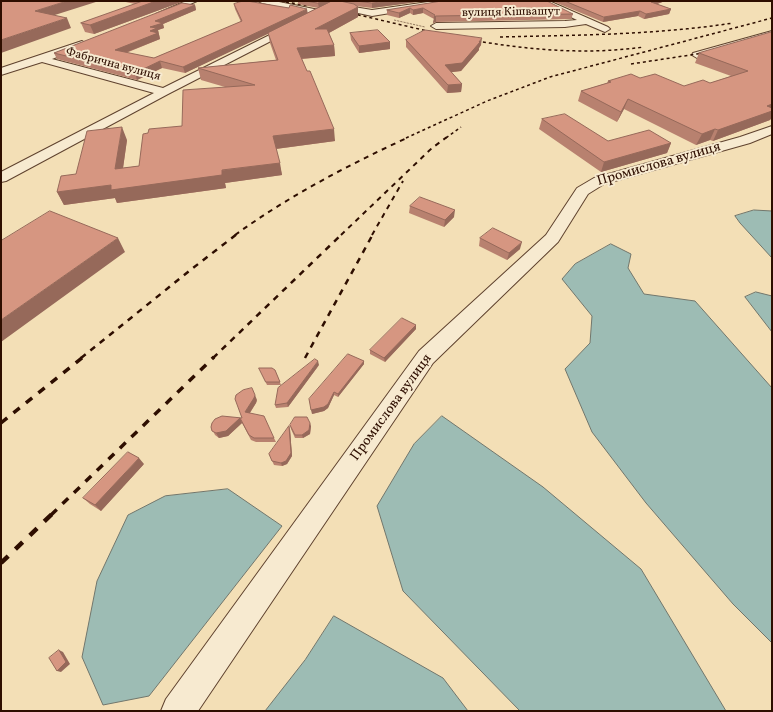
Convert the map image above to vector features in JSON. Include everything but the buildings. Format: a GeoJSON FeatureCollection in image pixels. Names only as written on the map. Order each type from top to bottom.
{"type":"FeatureCollection","features":[{"type":"Feature","properties":{"kind":"street"},"geometry":{"type":"LineString","coordinates":[[153,16],[193,1]]}},
{"type":"Feature","properties":{"kind":"street"},"geometry":{"type":"LineString","coordinates":[[262,1],[322,13]]}},
{"type":"Feature","properties":{"kind":"street"},"geometry":{"type":"LineString","coordinates":[[340,3],[372,12],[451,1]]}},
{"type":"Feature","properties":{"kind":"street"},"geometry":{"type":"LineString","coordinates":[[542,1],[605,29]]}},
{"type":"Feature","properties":{"kind":"street","name":"Фабрична вулиця"},"geometry":{"type":"LineString","coordinates":[[42,59],[164,92],[340,3]]}},
{"type":"Feature","properties":{"kind":"street"},"geometry":{"type":"LineString","coordinates":[[559,8],[573,3]]}},
{"type":"Feature","properties":{"kind":"street","name":"вулиця Кішвашут"},"geometry":{"type":"LineString","coordinates":[[436,26],[565,24],[587,21]]}},
{"type":"Feature","properties":{"kind":"street"},"geometry":{"type":"LineString","coordinates":[[697,54],[772,34]]}},
{"type":"Feature","properties":{"kind":"street","name":"Фабрична вулиця"},"geometry":{"type":"LineString","coordinates":[[42,59],[94,39]]}},
{"type":"Feature","properties":{"kind":"street"},"geometry":{"type":"LineString","coordinates":[[1,72],[22,64],[42,59]]}},
{"type":"Feature","properties":{"kind":"street"},"geometry":{"type":"LineString","coordinates":[[1,178],[164,92]]}},
{"type":"Feature","properties":{"kind":"street","name":"Промислова вулиця"},"geometry":{"type":"LineString","coordinates":[[178,711],[426,357],[552,238],[582,191],[598,181],[745,140],[772,130]]}},
{"type":"Feature","properties":{"kind":"path"},"geometry":{"type":"LineString","coordinates":[[388,19],[432,29],[436,26]]}},
{"type":"Feature","properties":{"kind":"water"},"geometry":{"type":"Polygon","coordinates":[[[754,210],[772,211],[772,258],[735,216],[754,210]]]}},
{"type":"Feature","properties":{"kind":"water"},"geometry":{"type":"Polygon","coordinates":[[[611,244],[631,254],[628,268],[644,294],[695,301],[772,388],[772,643],[733,604],[646,503],[592,432],[565,369],[590,343],[592,316],[562,279],[575,264],[611,244]]]}},
{"type":"Feature","properties":{"kind":"water"},"geometry":{"type":"Polygon","coordinates":[[[756,292],[772,296],[772,332],[745,297],[756,292]]]}},
{"type":"Feature","properties":{"kind":"water"},"geometry":{"type":"Polygon","coordinates":[[[442,416],[543,487],[641,569],[726,711],[520,711],[403,591],[377,506],[414,444],[442,416]]]}},
{"type":"Feature","properties":{"kind":"water"},"geometry":{"type":"Polygon","coordinates":[[[228,489],[282,526],[149,696],[103,705],[82,657],[97,581],[128,515],[165,496],[228,489]]]}},
{"type":"Feature","properties":{"kind":"water"},"geometry":{"type":"Polygon","coordinates":[[[334,616],[443,678],[468,711],[265,711],[305,660],[334,616]]]}},
{"type":"Feature","properties":{"kind":"railway"},"geometry":{"type":"LineString","coordinates":[[280,1],[309,6]]}},
{"type":"Feature","properties":{"kind":"railway"},"geometry":{"type":"LineString","coordinates":[[346,12],[436,33]]}},
{"type":"Feature","properties":{"kind":"railway"},"geometry":{"type":"LineString","coordinates":[[406,138],[487,101],[550,77],[772,18]]}},
{"type":"Feature","properties":{"kind":"railway"},"geometry":{"type":"LineString","coordinates":[[500,37],[646,32],[733,23]]}},
{"type":"Feature","properties":{"kind":"railway"},"geometry":{"type":"LineString","coordinates":[[471,40],[536,49],[579,51],[601,51],[644,47]]}},
{"type":"Feature","properties":{"kind":"railway"},"geometry":{"type":"LineString","coordinates":[[631,64],[710,52]]}},
{"type":"Feature","properties":{"kind":"railway"},"geometry":{"type":"LineString","coordinates":[[446,138],[461,127]]}},
{"type":"Feature","properties":{"kind":"railway"},"geometry":{"type":"LineString","coordinates":[[235,235],[276,207],[319,182],[409,137]]}},
{"type":"Feature","properties":{"kind":"railway"},"geometry":{"type":"LineString","coordinates":[[341,235],[432,148],[447,137]]}},
{"type":"Feature","properties":{"kind":"railway"},"geometry":{"type":"LineString","coordinates":[[372,235],[403,181]]}},
{"type":"Feature","properties":{"kind":"railway"},"geometry":{"type":"LineString","coordinates":[[81,358],[237,234]]}},
{"type":"Feature","properties":{"kind":"railway"},"geometry":{"type":"LineString","coordinates":[[213,358],[342,234]]}},
{"type":"Feature","properties":{"kind":"railway"},"geometry":{"type":"LineString","coordinates":[[305,358],[373,234]]}},
{"type":"Feature","properties":{"kind":"railway"},"geometry":{"type":"LineString","coordinates":[[1,423],[83,357]]}},
{"type":"Feature","properties":{"kind":"railway"},"geometry":{"type":"LineString","coordinates":[[51,515],[214,357]]}},
{"type":"Feature","properties":{"kind":"railway"},"geometry":{"type":"LineString","coordinates":[[1,563],[52,514]]}}]}
